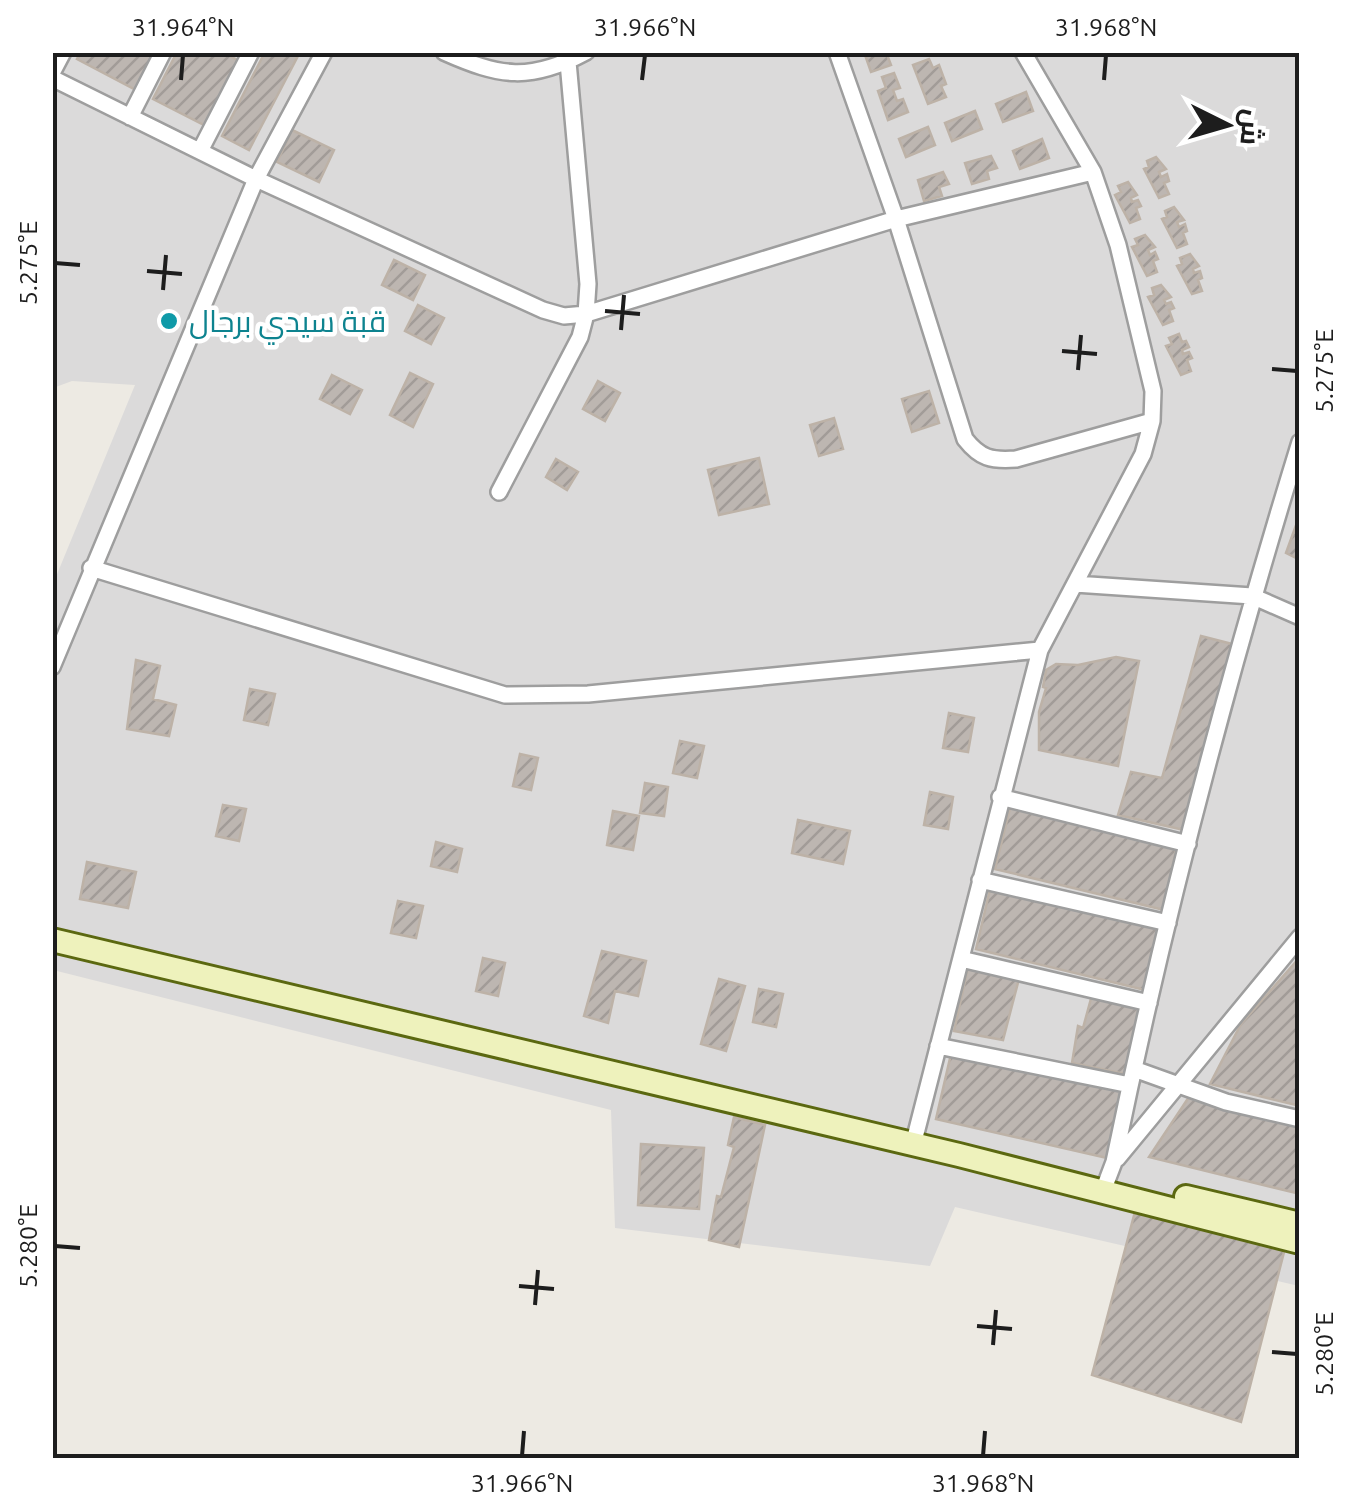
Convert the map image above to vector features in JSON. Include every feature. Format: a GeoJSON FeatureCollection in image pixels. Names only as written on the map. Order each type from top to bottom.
{"type":"FeatureCollection","features":[{"type":"Feature","properties":{"kind":"main road"},"geometry":{"type":"LineString","coordinates":[[52,926],[915,1138]]}},
{"type":"Feature","properties":{"kind":"main road"},"geometry":{"type":"LineString","coordinates":[[52,940],[915,1138],[1108,1177],[1300,1224]]}},
{"type":"Feature","properties":{"kind":"main road"},"geometry":{"type":"LineString","coordinates":[[1108,1177],[1300,1242]]}},
{"type":"Feature","properties":{"kind":"street"},"geometry":{"type":"LineString","coordinates":[[63,52],[52,76],[256,179],[543,310],[564,316],[586,314],[896,219],[1093,172]]}},
{"type":"Feature","properties":{"kind":"street"},"geometry":{"type":"LineString","coordinates":[[130,116],[163,52]]}},
{"type":"Feature","properties":{"kind":"street"},"geometry":{"type":"LineString","coordinates":[[200,152],[252,52]]}},
{"type":"Feature","properties":{"kind":"street"},"geometry":{"type":"LineString","coordinates":[[52,667],[256,179],[324,52]]}},
{"type":"Feature","properties":{"kind":"street"},"geometry":{"type":"LineString","coordinates":[[444,52],[485,70],[508,74],[546,71],[586,52]]}},
{"type":"Feature","properties":{"kind":"street"},"geometry":{"type":"LineString","coordinates":[[837,52],[896,219],[965,439],[977,455],[994,461],[1016,459],[1152,421]]}},
{"type":"Feature","properties":{"kind":"street"},"geometry":{"type":"LineString","coordinates":[[915,1138],[1040,650],[1142,454],[1152,421],[1153,391],[1143,341],[1118,245],[1093,172],[1024,52]]}},
{"type":"Feature","properties":{"kind":"street"},"geometry":{"type":"LineString","coordinates":[[499,492],[580,337],[586,314],[588,284],[568,62]]}},
{"type":"Feature","properties":{"kind":"street"},"geometry":{"type":"LineString","coordinates":[[1108,1177],[1252,596],[1300,442]]}},
{"type":"Feature","properties":{"kind":"street"},"geometry":{"type":"LineString","coordinates":[[92,568],[505,695],[588,694],[1040,650]]}},
{"type":"Feature","properties":{"kind":"street"},"geometry":{"type":"LineString","coordinates":[[1075,584],[1252,596],[1300,617]]}},
{"type":"Feature","properties":{"kind":"street"},"geometry":{"type":"LineString","coordinates":[[1000,797],[1188,844]]}},
{"type":"Feature","properties":{"kind":"street"},"geometry":{"type":"LineString","coordinates":[[980,880],[1168,923]]}},
{"type":"Feature","properties":{"kind":"street"},"geometry":{"type":"LineString","coordinates":[[1108,1177],[1300,936]]}},
{"type":"Feature","properties":{"kind":"street"},"geometry":{"type":"LineString","coordinates":[[961,959],[1149,1002]]}},
{"type":"Feature","properties":{"kind":"street"},"geometry":{"type":"LineString","coordinates":[[938,1046],[1178,1086],[1300,1120]]}},
{"type":"Feature","properties":{"kind":"shaded area"},"geometry":{"type":"Polygon","coordinates":[[[52,53],[1299,53],[1299,1286],[955,1207],[930,1266],[615,1228],[611,1110],[53,970],[53,584],[135,385],[72,381],[53,388],[52,53]]]}},
{"type":"Feature","properties":{"kind":"building"},"geometry":{"type":"Polygon","coordinates":[[[81,52],[156,52],[136,90],[77,59],[81,52]]]}},
{"type":"Feature","properties":{"kind":"building"},"geometry":{"type":"Polygon","coordinates":[[[177,52],[223,52],[239,61],[206,126],[153,99],[177,52]]]}},
{"type":"Feature","properties":{"kind":"building"},"geometry":{"type":"Polygon","coordinates":[[[265,52],[300,52],[249,150],[222,136],[265,52]]]}},
{"type":"Feature","properties":{"kind":"building"},"geometry":{"type":"Polygon","coordinates":[[[864,52],[886,52],[891,65],[871,72],[864,52]]]}},
{"type":"Feature","properties":{"kind":"building"},"geometry":{"type":"Polygon","coordinates":[[[929,59],[933,68],[939,65],[946,97],[928,104],[913,65],[929,59]]]}},
{"type":"Feature","properties":{"kind":"building"},"geometry":{"type":"Polygon","coordinates":[[[894,73],[900,88],[893,90],[897,101],[903,99],[908,112],[888,120],[878,91],[886,88],[882,77],[894,73]]]}},
{"type":"Feature","properties":{"kind":"building"},"geometry":{"type":"Polygon","coordinates":[[[1026,92],[1033,111],[1003,122],[996,104],[1026,92]]]}},
{"type":"Feature","properties":{"kind":"building"},"geometry":{"type":"Polygon","coordinates":[[[975,111],[982,129],[952,141],[945,123],[975,111]]]}},
{"type":"Feature","properties":{"kind":"building"},"geometry":{"type":"Polygon","coordinates":[[[928,127],[935,145],[906,157],[899,139],[928,127]]]}},
{"type":"Feature","properties":{"kind":"building"},"geometry":{"type":"Polygon","coordinates":[[[292,130],[334,150],[319,182],[277,162],[292,130]]]}},
{"type":"Feature","properties":{"kind":"building"},"geometry":{"type":"Polygon","coordinates":[[[1042,139],[1049,158],[1020,169],[1013,151],[1042,139]]]}},
{"type":"Feature","properties":{"kind":"building"},"geometry":{"type":"Polygon","coordinates":[[[991,156],[997,168],[987,171],[989,179],[972,184],[965,163],[991,156]]]}},
{"type":"Feature","properties":{"kind":"building"},"geometry":{"type":"Polygon","coordinates":[[[1156,157],[1166,169],[1159,172],[1161,177],[1167,174],[1169,181],[1164,183],[1169,194],[1159,198],[1144,169],[1149,167],[1147,161],[1156,157]]]}},
{"type":"Feature","properties":{"kind":"building"},"geometry":{"type":"Polygon","coordinates":[[[943,172],[949,184],[939,187],[942,196],[924,201],[918,180],[943,172]]]}},
{"type":"Feature","properties":{"kind":"building"},"geometry":{"type":"Polygon","coordinates":[[[1128,182],[1137,195],[1131,198],[1132,202],[1138,200],[1141,206],[1136,208],[1140,219],[1130,223],[1115,195],[1121,192],[1118,186],[1128,182]]]}},
{"type":"Feature","properties":{"kind":"building"},"geometry":{"type":"Polygon","coordinates":[[[1174,207],[1184,220],[1177,222],[1179,227],[1185,224],[1187,231],[1183,233],[1187,244],[1177,248],[1162,219],[1167,217],[1165,211],[1174,207]]]}},
{"type":"Feature","properties":{"kind":"building"},"geometry":{"type":"Polygon","coordinates":[[[1145,235],[1155,247],[1148,250],[1150,255],[1155,252],[1158,259],[1153,261],[1157,272],[1147,276],[1132,247],[1138,245],[1135,239],[1145,235]]]}},
{"type":"Feature","properties":{"kind":"building"},"geometry":{"type":"Polygon","coordinates":[[[1190,254],[1199,266],[1193,269],[1194,273],[1200,271],[1202,278],[1198,280],[1202,291],[1192,294],[1177,266],[1182,264],[1180,258],[1190,254]]]}},
{"type":"Feature","properties":{"kind":"building"},"geometry":{"type":"Polygon","coordinates":[[[394,260],[425,275],[413,300],[382,285],[394,260]]]}},
{"type":"Feature","properties":{"kind":"building"},"geometry":{"type":"Polygon","coordinates":[[[1161,285],[1171,297],[1164,300],[1166,304],[1171,302],[1174,308],[1169,310],[1173,321],[1163,325],[1148,297],[1154,295],[1152,288],[1161,285]]]}},
{"type":"Feature","properties":{"kind":"building"},"geometry":{"type":"Polygon","coordinates":[[[418,305],[444,318],[431,344],[405,331],[418,305]]]}},
{"type":"Feature","properties":{"kind":"building"},"geometry":{"type":"Polygon","coordinates":[[[1179,334],[1189,347],[1182,350],[1183,354],[1189,352],[1192,358],[1187,360],[1191,371],[1181,375],[1166,346],[1172,344],[1169,338],[1179,334]]]}},
{"type":"Feature","properties":{"kind":"building"},"geometry":{"type":"Polygon","coordinates":[[[410,373],[433,384],[413,427],[390,415],[410,373]]]}},
{"type":"Feature","properties":{"kind":"building"},"geometry":{"type":"Polygon","coordinates":[[[332,375],[362,390],[350,414],[320,399],[332,375]]]}},
{"type":"Feature","properties":{"kind":"building"},"geometry":{"type":"Polygon","coordinates":[[[598,381],[620,393],[605,421],[583,409],[598,381]]]}},
{"type":"Feature","properties":{"kind":"building"},"geometry":{"type":"Polygon","coordinates":[[[929,391],[939,423],[912,432],[902,399],[929,391]]]}},
{"type":"Feature","properties":{"kind":"building"},"geometry":{"type":"Polygon","coordinates":[[[834,418],[843,449],[819,456],[810,425],[834,418]]]}},
{"type":"Feature","properties":{"kind":"building"},"geometry":{"type":"Polygon","coordinates":[[[759,458],[769,504],[719,515],[708,470],[759,458]]]}},
{"type":"Feature","properties":{"kind":"building"},"geometry":{"type":"Polygon","coordinates":[[[556,459],[578,472],[567,490],[546,477],[556,459]]]}},
{"type":"Feature","properties":{"kind":"building"},"geometry":{"type":"Polygon","coordinates":[[[1300,517],[1300,560],[1286,553],[1300,517]]]}},
{"type":"Feature","properties":{"kind":"building"},"geometry":{"type":"Polygon","coordinates":[[[1201,636],[1232,644],[1184,830],[1118,815],[1131,772],[1162,778],[1201,636]]]}},
{"type":"Feature","properties":{"kind":"building"},"geometry":{"type":"Polygon","coordinates":[[[1116,657],[1139,661],[1118,766],[1039,750],[1039,712],[1046,670],[1056,664],[1078,665],[1116,657]]]}},
{"type":"Feature","properties":{"kind":"building"},"geometry":{"type":"Polygon","coordinates":[[[136,660],[160,666],[153,699],[176,705],[169,736],[127,729],[136,660]]]}},
{"type":"Feature","properties":{"kind":"building"},"geometry":{"type":"Polygon","coordinates":[[[250,689],[275,694],[268,725],[244,720],[250,689]]]}},
{"type":"Feature","properties":{"kind":"building"},"geometry":{"type":"Polygon","coordinates":[[[949,713],[974,718],[968,752],[943,748],[949,713]]]}},
{"type":"Feature","properties":{"kind":"building"},"geometry":{"type":"Polygon","coordinates":[[[680,741],[704,746],[697,778],[673,773],[680,741]]]}},
{"type":"Feature","properties":{"kind":"building"},"geometry":{"type":"Polygon","coordinates":[[[520,754],[538,758],[531,790],[513,786],[520,754]]]}},
{"type":"Feature","properties":{"kind":"building"},"geometry":{"type":"Polygon","coordinates":[[[645,783],[668,787],[664,816],[640,813],[645,783]]]}},
{"type":"Feature","properties":{"kind":"building"},"geometry":{"type":"Polygon","coordinates":[[[930,792],[953,797],[948,829],[924,825],[930,792]]]}},
{"type":"Feature","properties":{"kind":"building"},"geometry":{"type":"Polygon","coordinates":[[[1011,804],[1177,845],[1164,910],[995,869],[1011,804]]]}},
{"type":"Feature","properties":{"kind":"building"},"geometry":{"type":"Polygon","coordinates":[[[223,805],[246,809],[239,841],[216,836],[223,805]]]}},
{"type":"Feature","properties":{"kind":"building"},"geometry":{"type":"Polygon","coordinates":[[[613,811],[639,816],[633,850],[607,845],[613,811]]]}},
{"type":"Feature","properties":{"kind":"building"},"geometry":{"type":"Polygon","coordinates":[[[798,820],[850,831],[843,864],[792,853],[798,820]]]}},
{"type":"Feature","properties":{"kind":"building"},"geometry":{"type":"Polygon","coordinates":[[[436,842],[462,849],[457,872],[431,866],[436,842]]]}},
{"type":"Feature","properties":{"kind":"building"},"geometry":{"type":"Polygon","coordinates":[[[87,862],[136,872],[128,908],[80,899],[87,862]]]}},
{"type":"Feature","properties":{"kind":"building"},"geometry":{"type":"Polygon","coordinates":[[[991,885],[1159,926],[1145,990],[976,949],[991,885]]]}},
{"type":"Feature","properties":{"kind":"building"},"geometry":{"type":"Polygon","coordinates":[[[398,901],[423,906],[416,938],[391,933],[398,901]]]}},
{"type":"Feature","properties":{"kind":"building"},"geometry":{"type":"Polygon","coordinates":[[[602,951],[646,961],[638,996],[615,991],[608,1023],[584,1016],[602,951]]]}},
{"type":"Feature","properties":{"kind":"building"},"geometry":{"type":"Polygon","coordinates":[[[1300,957],[1300,1106],[1210,1084],[1241,1024],[1300,957]]]}},
{"type":"Feature","properties":{"kind":"building"},"geometry":{"type":"Polygon","coordinates":[[[483,958],[505,963],[498,996],[476,991],[483,958]]]}},
{"type":"Feature","properties":{"kind":"building"},"geometry":{"type":"Polygon","coordinates":[[[969,963],[1020,975],[1003,1040],[954,1031],[969,963]]]}},
{"type":"Feature","properties":{"kind":"building"},"geometry":{"type":"Polygon","coordinates":[[[719,979],[745,986],[726,1051],[701,1044],[719,979]]]}},
{"type":"Feature","properties":{"kind":"building"},"geometry":{"type":"Polygon","coordinates":[[[759,989],[783,994],[776,1027],[753,1022],[759,989]]]}},
{"type":"Feature","properties":{"kind":"building"},"geometry":{"type":"Polygon","coordinates":[[[1092,995],[1139,1005],[1125,1074],[1072,1063],[1078,1026],[1083,1028],[1092,995]]]}},
{"type":"Feature","properties":{"kind":"building"},"geometry":{"type":"Polygon","coordinates":[[[951,1054],[1121,1090],[1107,1158],[936,1119],[951,1054]]]}},
{"type":"Feature","properties":{"kind":"building"},"geometry":{"type":"Polygon","coordinates":[[[1189,1097],[1300,1122],[1300,1194],[1149,1157],[1189,1097]]]}},
{"type":"Feature","properties":{"kind":"building"},"geometry":{"type":"Polygon","coordinates":[[[734,1117],[765,1125],[739,1247],[709,1240],[717,1196],[721,1197],[734,1147],[728,1145],[734,1117]]]}},
{"type":"Feature","properties":{"kind":"building"},"geometry":{"type":"Polygon","coordinates":[[[641,1144],[704,1148],[699,1209],[638,1205],[641,1144]]]}},
{"type":"Feature","properties":{"kind":"building"},"geometry":{"type":"Polygon","coordinates":[[[1137,1204],[1285,1248],[1241,1422],[1092,1375],[1137,1204]]]}},
{"type":"Feature","properties":{"kind":"place","name":"قبة سيدي برجال"},"geometry":{"type":"Point","coordinates":[169,321]}}]}
